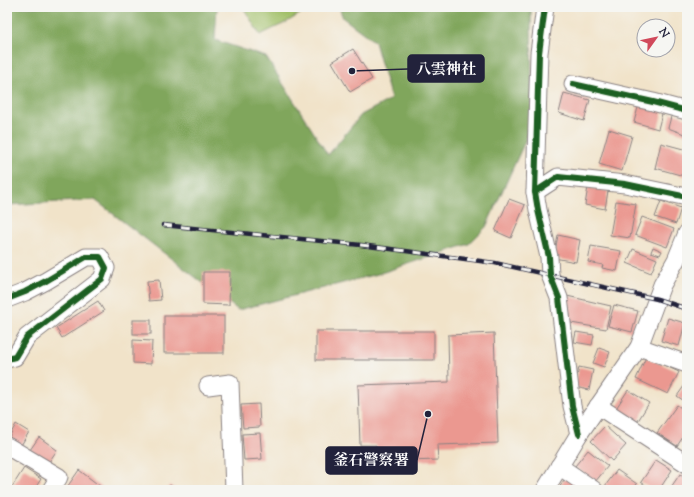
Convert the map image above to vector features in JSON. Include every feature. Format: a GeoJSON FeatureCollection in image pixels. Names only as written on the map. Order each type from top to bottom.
{"type":"FeatureCollection","features":[{"type":"Feature","properties":{"kind":"street"},"geometry":{"type":"LineString","coordinates":[[545,7],[539,53],[535,192],[549,258],[550,275],[559,298],[572,406],[579,434]]}},
{"type":"Feature","properties":{"kind":"street"},"geometry":{"type":"LineString","coordinates":[[572,84],[687,110]]}},
{"type":"Feature","properties":{"kind":"street"},"geometry":{"type":"LineString","coordinates":[[535,192],[558,177],[625,184],[687,197]]}},
{"type":"Feature","properties":{"kind":"street"},"geometry":{"type":"LineString","coordinates":[[545,490],[558,466],[579,434],[639,347],[659,292],[676,260],[687,233]]}},
{"type":"Feature","properties":{"kind":"street"},"geometry":{"type":"LineString","coordinates":[[7,299],[46,281],[86,257],[100,257],[106,268],[102,279],[27,337],[15,357],[7,359]]}},
{"type":"Feature","properties":{"kind":"street"},"geometry":{"type":"LineString","coordinates":[[639,347],[687,364]]}},
{"type":"Feature","properties":{"kind":"street"},"geometry":{"type":"LineString","coordinates":[[208,386],[230,383],[234,490]]}},
{"type":"Feature","properties":{"kind":"street"},"geometry":{"type":"LineString","coordinates":[[598,406],[687,464]]}},
{"type":"Feature","properties":{"kind":"street"},"geometry":{"type":"LineString","coordinates":[[7,446],[59,477],[51,490]]}},
{"type":"Feature","properties":{"kind":"street"},"geometry":{"type":"LineString","coordinates":[[558,466],[594,490]]}},
{"type":"Feature","properties":{"kind":"green space"},"geometry":{"type":"Polygon","coordinates":[[[7,7],[217,7],[215,40],[266,57],[328,155],[361,115],[391,99],[375,42],[343,18],[339,7],[531,7],[532,126],[486,227],[469,244],[378,274],[238,310],[95,200],[7,205],[7,7]]]}},
{"type":"Feature","properties":{"kind":"green space"},"geometry":{"type":"Polygon","coordinates":[[[243,7],[311,7],[287,22],[260,35],[243,7]]]}},
{"type":"Feature","properties":{"kind":"building"},"geometry":{"type":"Polygon","coordinates":[[[353,49],[372,79],[350,92],[332,62],[353,49]]]}},
{"type":"Feature","properties":{"kind":"building"},"geometry":{"type":"Polygon","coordinates":[[[564,93],[590,100],[584,121],[559,113],[564,93]]]}},
{"type":"Feature","properties":{"kind":"building"},"geometry":{"type":"Polygon","coordinates":[[[639,104],[663,110],[658,129],[634,122],[639,104]]]}},
{"type":"Feature","properties":{"kind":"building"},"geometry":{"type":"Polygon","coordinates":[[[672,113],[687,118],[687,135],[668,128],[672,113]]]}},
{"type":"Feature","properties":{"kind":"building"},"geometry":{"type":"Polygon","coordinates":[[[609,129],[632,136],[622,171],[599,164],[609,129]]]}},
{"type":"Feature","properties":{"kind":"building"},"geometry":{"type":"Polygon","coordinates":[[[661,143],[687,150],[687,164],[684,176],[655,168],[661,143]]]}},
{"type":"Feature","properties":{"kind":"building"},"geometry":{"type":"Polygon","coordinates":[[[588,187],[608,191],[605,209],[585,205],[588,187]]]}},
{"type":"Feature","properties":{"kind":"building"},"geometry":{"type":"Polygon","coordinates":[[[509,199],[525,205],[511,238],[495,231],[509,199]]]}},
{"type":"Feature","properties":{"kind":"building"},"geometry":{"type":"Polygon","coordinates":[[[616,201],[636,204],[630,238],[610,235],[616,201]]]}},
{"type":"Feature","properties":{"kind":"building"},"geometry":{"type":"Polygon","coordinates":[[[661,201],[681,208],[676,224],[655,217],[661,201]]]}},
{"type":"Feature","properties":{"kind":"building"},"geometry":{"type":"Polygon","coordinates":[[[642,217],[674,229],[667,247],[635,235],[642,217]]]}},
{"type":"Feature","properties":{"kind":"building"},"geometry":{"type":"Polygon","coordinates":[[[558,235],[580,240],[576,262],[554,258],[558,235]]]}},
{"type":"Feature","properties":{"kind":"building"},"geometry":{"type":"Polygon","coordinates":[[[591,246],[621,251],[617,271],[602,268],[603,265],[588,262],[591,246]]]}},
{"type":"Feature","properties":{"kind":"building"},"geometry":{"type":"Polygon","coordinates":[[[653,247],[662,251],[660,255],[651,252],[653,247]]]}},
{"type":"Feature","properties":{"kind":"building"},"geometry":{"type":"Polygon","coordinates":[[[633,249],[657,259],[651,273],[627,263],[633,249]]]}},
{"type":"Feature","properties":{"kind":"building"},"geometry":{"type":"Polygon","coordinates":[[[203,272],[230,272],[229,305],[203,304],[203,272]]]}},
{"type":"Feature","properties":{"kind":"building"},"geometry":{"type":"Polygon","coordinates":[[[159,280],[161,300],[149,301],[147,281],[159,280]]]}},
{"type":"Feature","properties":{"kind":"building"},"geometry":{"type":"Polygon","coordinates":[[[567,296],[611,306],[606,329],[571,323],[567,296]]]}},
{"type":"Feature","properties":{"kind":"building"},"geometry":{"type":"Polygon","coordinates":[[[98,301],[104,311],[62,338],[56,328],[98,301]]]}},
{"type":"Feature","properties":{"kind":"building"},"geometry":{"type":"Polygon","coordinates":[[[614,305],[638,311],[632,332],[608,326],[614,305]]]}},
{"type":"Feature","properties":{"kind":"building"},"geometry":{"type":"Polygon","coordinates":[[[164,316],[224,316],[224,353],[164,353],[164,316]]]}},
{"type":"Feature","properties":{"kind":"building"},"geometry":{"type":"Polygon","coordinates":[[[668,318],[685,323],[679,346],[661,341],[668,318]]]}},
{"type":"Feature","properties":{"kind":"building"},"geometry":{"type":"Polygon","coordinates":[[[133,320],[151,320],[151,334],[133,334],[133,320]]]}},
{"type":"Feature","properties":{"kind":"building"},"geometry":{"type":"Polygon","coordinates":[[[316,331],[434,331],[434,360],[316,360],[316,331]]]}},
{"type":"Feature","properties":{"kind":"building"},"geometry":{"type":"Polygon","coordinates":[[[576,332],[594,335],[592,345],[574,342],[576,332]]]}},
{"type":"Feature","properties":{"kind":"building"},"geometry":{"type":"Polygon","coordinates":[[[494,333],[498,443],[437,445],[438,460],[377,462],[376,445],[360,445],[358,385],[449,382],[448,335],[494,333]]]}},
{"type":"Feature","properties":{"kind":"building"},"geometry":{"type":"Polygon","coordinates":[[[133,340],[152,341],[151,364],[133,363],[133,340]]]}},
{"type":"Feature","properties":{"kind":"building"},"geometry":{"type":"Polygon","coordinates":[[[599,348],[610,352],[604,367],[593,363],[599,348]]]}},
{"type":"Feature","properties":{"kind":"building"},"geometry":{"type":"Polygon","coordinates":[[[646,357],[679,372],[668,394],[636,379],[646,357]]]}},
{"type":"Feature","properties":{"kind":"building"},"geometry":{"type":"Polygon","coordinates":[[[579,367],[593,370],[589,390],[575,387],[579,367]]]}},
{"type":"Feature","properties":{"kind":"building"},"geometry":{"type":"Polygon","coordinates":[[[687,382],[687,403],[677,396],[687,382]]]}},
{"type":"Feature","properties":{"kind":"building"},"geometry":{"type":"Polygon","coordinates":[[[628,390],[649,403],[636,424],[615,410],[628,390]]]}},
{"type":"Feature","properties":{"kind":"building"},"geometry":{"type":"Polygon","coordinates":[[[259,404],[260,427],[243,428],[241,405],[259,404]]]}},
{"type":"Feature","properties":{"kind":"building"},"geometry":{"type":"Polygon","coordinates":[[[677,405],[687,412],[687,431],[677,446],[657,433],[677,405]]]}},
{"type":"Feature","properties":{"kind":"building"},"geometry":{"type":"Polygon","coordinates":[[[16,424],[29,432],[20,447],[8,439],[16,424]]]}},
{"type":"Feature","properties":{"kind":"building"},"geometry":{"type":"Polygon","coordinates":[[[605,426],[626,445],[612,461],[591,441],[605,426]]]}},
{"type":"Feature","properties":{"kind":"building"},"geometry":{"type":"Polygon","coordinates":[[[260,433],[262,459],[244,460],[242,434],[260,433]]]}},
{"type":"Feature","properties":{"kind":"building"},"geometry":{"type":"Polygon","coordinates":[[[39,437],[57,450],[49,462],[30,450],[39,437]]]}},
{"type":"Feature","properties":{"kind":"building"},"geometry":{"type":"Polygon","coordinates":[[[588,450],[608,466],[595,482],[575,466],[588,450]]]}},
{"type":"Feature","properties":{"kind":"building"},"geometry":{"type":"Polygon","coordinates":[[[656,460],[672,470],[659,490],[652,490],[641,482],[656,460]]]}},
{"type":"Feature","properties":{"kind":"building"},"geometry":{"type":"Polygon","coordinates":[[[24,468],[41,479],[34,490],[16,490],[12,487],[24,468]]]}},
{"type":"Feature","properties":{"kind":"building"},"geometry":{"type":"Polygon","coordinates":[[[79,470],[105,490],[65,490],[79,470]]]}},
{"type":"Feature","properties":{"kind":"building"},"geometry":{"type":"Polygon","coordinates":[[[617,470],[637,484],[633,490],[610,490],[605,486],[617,470]]]}},
{"type":"Feature","properties":{"kind":"building"},"geometry":{"type":"Polygon","coordinates":[[[680,474],[687,478],[687,490],[669,490],[680,474]]]}},
{"type":"Feature","properties":{"kind":"building"},"geometry":{"type":"Polygon","coordinates":[[[566,477],[585,490],[566,490],[560,486],[566,477]]]}},
{"type":"Feature","properties":{"kind":"building"},"geometry":{"type":"Polygon","coordinates":[[[170,485],[177,490],[166,490],[170,485]]]}},
{"type":"Feature","properties":{"kind":"railway"},"geometry":{"type":"LineString","coordinates":[[163,225],[361,245],[495,263],[657,299],[687,309]]}},
{"type":"Feature","properties":{"kind":"cycle path"},"geometry":{"type":"LineString","coordinates":[[545,7],[539,53],[535,192],[549,257],[550,275],[559,298],[572,406],[579,434]]}},
{"type":"Feature","properties":{"kind":"cycle path"},"geometry":{"type":"LineString","coordinates":[[573,84],[687,111]]}},
{"type":"Feature","properties":{"kind":"cycle path"},"geometry":{"type":"LineString","coordinates":[[535,192],[558,177],[625,184],[687,197]]}},
{"type":"Feature","properties":{"kind":"cycle path"},"geometry":{"type":"LineString","coordinates":[[7,299],[46,281],[86,257],[100,257],[106,268],[102,279],[27,337],[15,357],[7,359]]}},
{"type":"Feature","properties":{"kind":"place","name":"八雲神社"},"geometry":{"type":"Point","coordinates":[352,71]}},
{"type":"Feature","properties":{"kind":"place","name":"釜石警察署"},"geometry":{"type":"Point","coordinates":[428,414]}}]}
